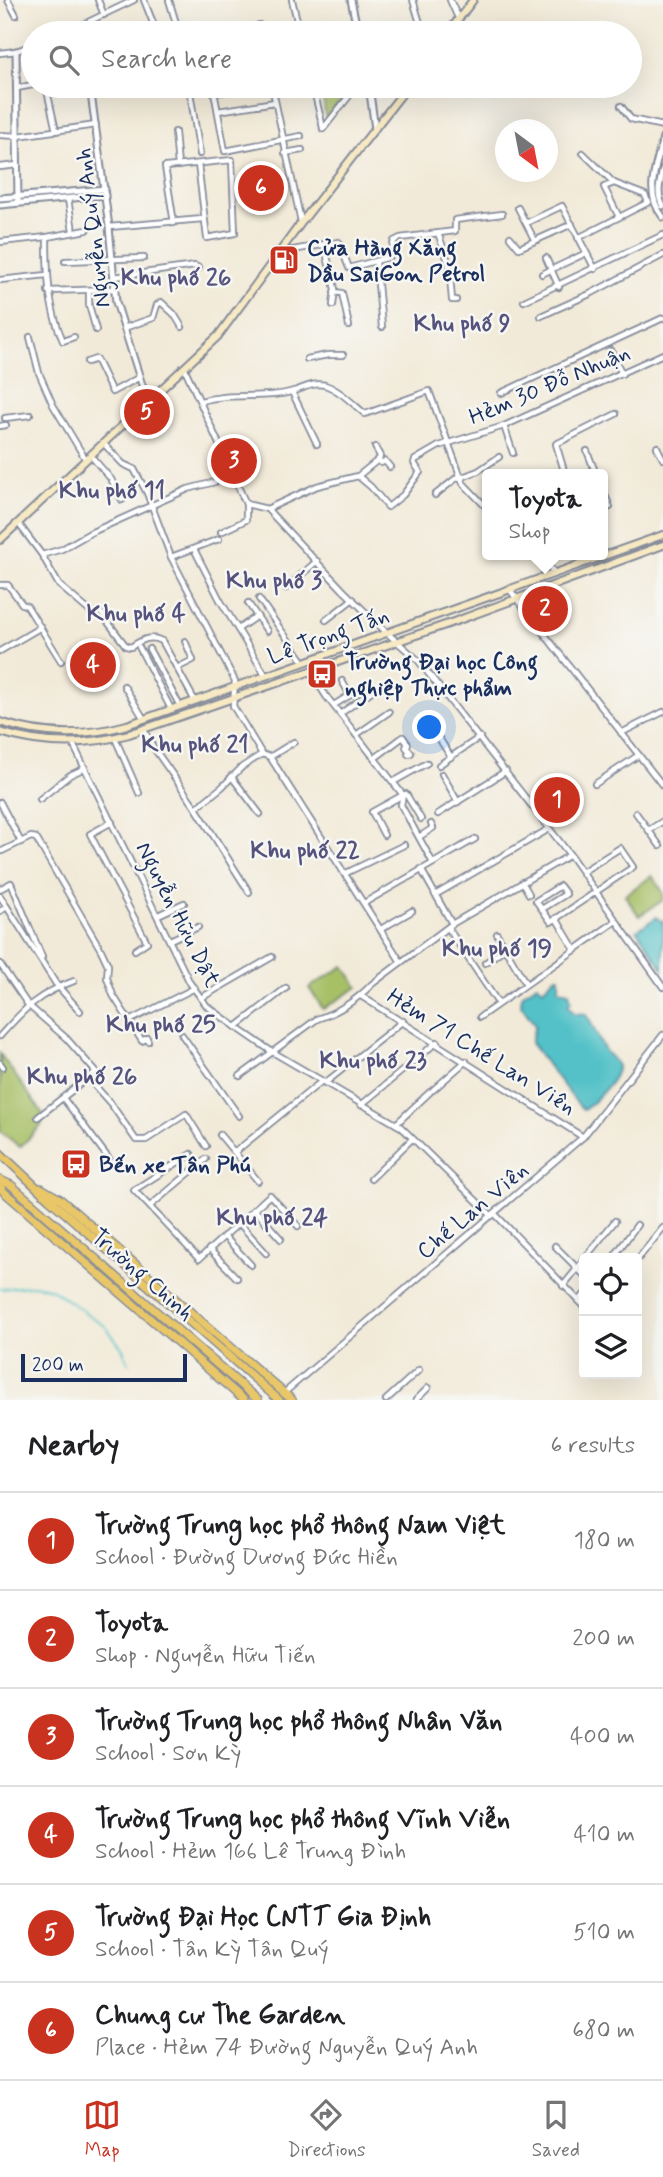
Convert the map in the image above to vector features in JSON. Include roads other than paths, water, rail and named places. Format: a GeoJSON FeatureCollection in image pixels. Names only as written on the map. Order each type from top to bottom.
{"type":"FeatureCollection","features":[{"type":"Feature","properties":{"kind":"main road"},"geometry":{"type":"LineString","coordinates":[[459,19],[473,0]]}},
{"type":"Feature","properties":{"kind":"main road"},"geometry":{"type":"LineString","coordinates":[[0,540],[186,369],[218,336],[301,223],[399,98]]}},
{"type":"Feature","properties":{"kind":"main road","name":"Lê Trọng Tấn"},"geometry":{"type":"LineString","coordinates":[[608,553],[663,535]]}},
{"type":"Feature","properties":{"kind":"main road","name":"Lê Trọng Tấn"},"geometry":{"type":"LineString","coordinates":[[0,732],[43,742],[73,744],[115,738],[144,730],[395,640],[448,624],[663,545]]}},
{"type":"Feature","properties":{"kind":"main road","name":"Lê Trọng Tấn"},"geometry":{"type":"LineString","coordinates":[[0,722],[43,732],[71,734],[113,729],[196,702],[590,560]]}},
{"type":"Feature","properties":{"kind":"main road","name":"Trường Chinh"},"geometry":{"type":"LineString","coordinates":[[0,1153],[34,1185],[60,1199],[282,1396],[292,1400]]}},
{"type":"Feature","properties":{"kind":"main road","name":"Trường Chinh"},"geometry":{"type":"LineString","coordinates":[[0,1180],[11,1185],[258,1400]]}},
{"type":"Feature","properties":{"kind":"main road","name":"Trường Chinh"},"geometry":{"type":"LineString","coordinates":[[0,1186],[244,1400]]}},
{"type":"Feature","properties":{"kind":"main road"},"geometry":{"type":"LineString","coordinates":[[97,1259],[100,1275]]}},
{"type":"Feature","properties":{"kind":"street"},"geometry":{"type":"LineString","coordinates":[[8,0],[16,15]]}},
{"type":"Feature","properties":{"kind":"street"},"geometry":{"type":"LineString","coordinates":[[98,0],[104,15]]}},
{"type":"Feature","properties":{"kind":"street"},"geometry":{"type":"LineString","coordinates":[[94,21],[134,0]]}},
{"type":"Feature","properties":{"kind":"street"},"geometry":{"type":"LineString","coordinates":[[144,0],[152,21]]}},
{"type":"Feature","properties":{"kind":"street"},"geometry":{"type":"LineString","coordinates":[[169,0],[175,21]]}},
{"type":"Feature","properties":{"kind":"street"},"geometry":{"type":"LineString","coordinates":[[292,0],[297,21]]}},
{"type":"Feature","properties":{"kind":"street"},"geometry":{"type":"LineString","coordinates":[[351,0],[355,21]]}},
{"type":"Feature","properties":{"kind":"street"},"geometry":{"type":"LineString","coordinates":[[413,0],[419,21]]}},
{"type":"Feature","properties":{"kind":"street"},"geometry":{"type":"LineString","coordinates":[[450,0],[459,19]]}},
{"type":"Feature","properties":{"kind":"street"},"geometry":{"type":"LineString","coordinates":[[0,53],[21,49]]}},
{"type":"Feature","properties":{"kind":"street"},"geometry":{"type":"LineString","coordinates":[[16,51],[19,200]]}},
{"type":"Feature","properties":{"kind":"street"},"geometry":{"type":"LineString","coordinates":[[17,88],[21,87]]}},
{"type":"Feature","properties":{"kind":"street"},"geometry":{"type":"LineString","coordinates":[[49,98],[56,131]]}},
{"type":"Feature","properties":{"kind":"street","name":"Nguyễn Quý Anh"},"geometry":{"type":"LineString","coordinates":[[92,98],[116,302],[148,404]]}},
{"type":"Feature","properties":{"kind":"street"},"geometry":{"type":"LineString","coordinates":[[191,98],[200,154]]}},
{"type":"Feature","properties":{"kind":"street"},"geometry":{"type":"LineString","coordinates":[[215,98],[225,150],[301,136]]}},
{"type":"Feature","properties":{"kind":"street"},"geometry":{"type":"LineString","coordinates":[[274,98],[301,223]]}},
{"type":"Feature","properties":{"kind":"street"},"geometry":{"type":"LineString","coordinates":[[316,98],[323,129],[348,98]]}},
{"type":"Feature","properties":{"kind":"street"},"geometry":{"type":"LineString","coordinates":[[370,98],[374,129]]}},
{"type":"Feature","properties":{"kind":"street"},"geometry":{"type":"LineString","coordinates":[[218,111],[275,102]]}},
{"type":"Feature","properties":{"kind":"street"},"geometry":{"type":"LineString","coordinates":[[621,106],[631,119],[663,126]]}},
{"type":"Feature","properties":{"kind":"street"},"geometry":{"type":"LineString","coordinates":[[0,135],[18,136],[97,125]]}},
{"type":"Feature","properties":{"kind":"street"},"geometry":{"type":"LineString","coordinates":[[175,132],[178,166]]}},
{"type":"Feature","properties":{"kind":"street"},"geometry":{"type":"LineString","coordinates":[[663,137],[651,189],[653,200],[663,217]]}},
{"type":"Feature","properties":{"kind":"street"},"geometry":{"type":"LineString","coordinates":[[285,153],[302,150]]}},
{"type":"Feature","properties":{"kind":"street"},"geometry":{"type":"LineString","coordinates":[[583,153],[614,183],[645,195],[663,206]]}},
{"type":"Feature","properties":{"kind":"street"},"geometry":{"type":"LineString","coordinates":[[174,223],[165,167],[198,163],[232,160],[235,233],[206,238],[198,163]]}},
{"type":"Feature","properties":{"kind":"street"},"geometry":{"type":"LineString","coordinates":[[0,167],[19,165]]}},
{"type":"Feature","properties":{"kind":"street"},"geometry":{"type":"LineString","coordinates":[[578,238],[653,200],[663,169]]}},
{"type":"Feature","properties":{"kind":"street"},"geometry":{"type":"LineString","coordinates":[[614,183],[604,187],[619,217]]}},
{"type":"Feature","properties":{"kind":"street"},"geometry":{"type":"LineString","coordinates":[[0,198],[68,198],[105,192]]}},
{"type":"Feature","properties":{"kind":"street"},"geometry":{"type":"LineString","coordinates":[[0,205],[19,200],[105,192]]}},
{"type":"Feature","properties":{"kind":"street"},"geometry":{"type":"LineString","coordinates":[[68,198],[73,231]]}},
{"type":"Feature","properties":{"kind":"street"},"geometry":{"type":"LineString","coordinates":[[526,223],[562,205],[595,269]]}},
{"type":"Feature","properties":{"kind":"street"},"geometry":{"type":"LineString","coordinates":[[518,208],[535,241]]}},
{"type":"Feature","properties":{"kind":"street"},"geometry":{"type":"LineString","coordinates":[[281,252],[339,242],[349,268],[390,257],[394,241],[455,231],[455,220],[502,214]]}},
{"type":"Feature","properties":{"kind":"street"},"geometry":{"type":"LineString","coordinates":[[109,227],[204,219]]}},
{"type":"Feature","properties":{"kind":"street"},"geometry":{"type":"LineString","coordinates":[[510,237],[519,248],[572,224]]}},
{"type":"Feature","properties":{"kind":"street"},"geometry":{"type":"LineString","coordinates":[[0,242],[87,230]]}},
{"type":"Feature","properties":{"kind":"street"},"geometry":{"type":"LineString","coordinates":[[438,233],[449,264],[452,300],[456,300]]}},
{"type":"Feature","properties":{"kind":"street"},"geometry":{"type":"LineString","coordinates":[[524,301],[663,234]]}},
{"type":"Feature","properties":{"kind":"street"},"geometry":{"type":"LineString","coordinates":[[47,237],[48,291],[63,341],[74,337]]}},
{"type":"Feature","properties":{"kind":"street"},"geometry":{"type":"LineString","coordinates":[[324,244],[333,278],[333,305]]}},
{"type":"Feature","properties":{"kind":"street"},"geometry":{"type":"LineString","coordinates":[[542,274],[586,253]]}},
{"type":"Feature","properties":{"kind":"street"},"geometry":{"type":"LineString","coordinates":[[541,316],[592,293],[663,255]]}},
{"type":"Feature","properties":{"kind":"street"},"geometry":{"type":"LineString","coordinates":[[65,261],[144,258]]}},
{"type":"Feature","properties":{"kind":"street"},"geometry":{"type":"LineString","coordinates":[[546,258],[559,286]]}},
{"type":"Feature","properties":{"kind":"street"},"geometry":{"type":"LineString","coordinates":[[376,262],[382,327]]}},
{"type":"Feature","properties":{"kind":"street"},"geometry":{"type":"LineString","coordinates":[[114,278],[195,266],[199,268]]}},
{"type":"Feature","properties":{"kind":"street"},"geometry":{"type":"LineString","coordinates":[[0,279],[47,275]]}},
{"type":"Feature","properties":{"kind":"street"},"geometry":{"type":"LineString","coordinates":[[48,291],[115,289]]}},
{"type":"Feature","properties":{"kind":"street"},"geometry":{"type":"LineString","coordinates":[[89,290],[89,305],[96,330]]}},
{"type":"Feature","properties":{"kind":"street"},"geometry":{"type":"LineString","coordinates":[[334,292],[342,293],[349,327]]}},
{"type":"Feature","properties":{"kind":"street"},"geometry":{"type":"LineString","coordinates":[[124,328],[153,318],[153,312],[161,302],[174,314],[182,327]]}},
{"type":"Feature","properties":{"kind":"street"},"geometry":{"type":"LineString","coordinates":[[501,393],[663,318]]}},
{"type":"Feature","properties":{"kind":"street"},"geometry":{"type":"LineString","coordinates":[[30,337],[39,373],[53,405],[89,458],[111,480],[122,500]]}},
{"type":"Feature","properties":{"kind":"street"},"geometry":{"type":"LineString","coordinates":[[611,351],[622,374]]}},
{"type":"Feature","properties":{"kind":"street","name":"Hẻm 30 Đỗ Nhuận"},"geometry":{"type":"LineString","coordinates":[[358,476],[388,507],[403,495],[419,472],[415,460],[439,446],[504,426],[663,354]]}},
{"type":"Feature","properties":{"kind":"street"},"geometry":{"type":"LineString","coordinates":[[307,359],[343,355]]}},
{"type":"Feature","properties":{"kind":"street"},"geometry":{"type":"LineString","coordinates":[[87,362],[96,359],[112,392],[138,378]]}},
{"type":"Feature","properties":{"kind":"street"},"geometry":{"type":"LineString","coordinates":[[186,369],[246,504],[246,520],[221,532]]}},
{"type":"Feature","properties":{"kind":"street"},"geometry":{"type":"LineString","coordinates":[[201,401],[216,396],[292,392],[317,384],[335,390],[365,414],[429,391],[460,477],[482,502]]}},
{"type":"Feature","properties":{"kind":"street"},"geometry":{"type":"LineString","coordinates":[[292,392],[317,444]]}},
{"type":"Feature","properties":{"kind":"street"},"geometry":{"type":"LineString","coordinates":[[563,469],[556,444],[617,414]]}},
{"type":"Feature","properties":{"kind":"street"},"geometry":{"type":"LineString","coordinates":[[5,418],[30,415]]}},
{"type":"Feature","properties":{"kind":"street"},"geometry":{"type":"LineString","coordinates":[[504,426],[513,453]]}},
{"type":"Feature","properties":{"kind":"street"},"geometry":{"type":"LineString","coordinates":[[104,444],[122,464],[134,469],[152,505],[171,557],[235,681],[233,706],[262,754],[270,757],[401,961]]}},
{"type":"Feature","properties":{"kind":"street"},"geometry":{"type":"LineString","coordinates":[[267,509],[317,486],[358,476],[378,460],[380,456],[375,447]]}},
{"type":"Feature","properties":{"kind":"street"},"geometry":{"type":"LineString","coordinates":[[657,447],[663,458]]}},
{"type":"Feature","properties":{"kind":"street"},"geometry":{"type":"LineString","coordinates":[[587,451],[594,469]]}},
{"type":"Feature","properties":{"kind":"street"},"geometry":{"type":"LineString","coordinates":[[435,495],[460,477],[478,471],[499,457]]}},
{"type":"Feature","properties":{"kind":"street"},"geometry":{"type":"LineString","coordinates":[[378,460],[381,463],[385,461],[390,467]]}},
{"type":"Feature","properties":{"kind":"street"},"geometry":{"type":"LineString","coordinates":[[42,555],[62,549],[90,533],[188,489],[234,477]]}},
{"type":"Feature","properties":{"kind":"street"},"geometry":{"type":"LineString","coordinates":[[246,504],[267,509],[353,599],[418,660],[570,855],[663,987]]}},
{"type":"Feature","properties":{"kind":"street"},"geometry":{"type":"LineString","coordinates":[[18,523],[60,585],[94,615]]}},
{"type":"Feature","properties":{"kind":"street"},"geometry":{"type":"LineString","coordinates":[[171,557],[219,539]]}},
{"type":"Feature","properties":{"kind":"street"},"geometry":{"type":"LineString","coordinates":[[194,549],[220,600],[266,676]]}},
{"type":"Feature","properties":{"kind":"street"},"geometry":{"type":"LineString","coordinates":[[543,560],[556,574]]}},
{"type":"Feature","properties":{"kind":"street"},"geometry":{"type":"LineString","coordinates":[[286,588],[317,561]]}},
{"type":"Feature","properties":{"kind":"street"},"geometry":{"type":"LineString","coordinates":[[0,585],[8,585],[22,604],[27,606],[61,661]]}},
{"type":"Feature","properties":{"kind":"street"},"geometry":{"type":"LineString","coordinates":[[510,590],[663,786]]}},
{"type":"Feature","properties":{"kind":"street"},"geometry":{"type":"LineString","coordinates":[[259,599],[304,663]]}},
{"type":"Feature","properties":{"kind":"street"},"geometry":{"type":"LineString","coordinates":[[326,620],[353,599]]}},
{"type":"Feature","properties":{"kind":"street"},"geometry":{"type":"LineString","coordinates":[[248,603],[267,631]]}},
{"type":"Feature","properties":{"kind":"street"},"geometry":{"type":"LineString","coordinates":[[101,613],[126,646],[131,647],[143,639],[157,638],[162,641],[196,702]]}},
{"type":"Feature","properties":{"kind":"street"},"geometry":{"type":"LineString","coordinates":[[238,629],[257,616]]}},
{"type":"Feature","properties":{"kind":"street"},"geometry":{"type":"LineString","coordinates":[[1,649],[41,627]]}},
{"type":"Feature","properties":{"kind":"street"},"geometry":{"type":"LineString","coordinates":[[177,668],[193,660],[185,641]]}},
{"type":"Feature","properties":{"kind":"street"},"geometry":{"type":"LineString","coordinates":[[139,647],[172,710]]}},
{"type":"Feature","properties":{"kind":"street"},"geometry":{"type":"LineString","coordinates":[[149,649],[180,706]]}},
{"type":"Feature","properties":{"kind":"street"},"geometry":{"type":"LineString","coordinates":[[310,671],[356,735],[403,795],[406,794],[421,819]]}},
{"type":"Feature","properties":{"kind":"street"},"geometry":{"type":"LineString","coordinates":[[334,705],[350,695],[342,681]]}},
{"type":"Feature","properties":{"kind":"street"},"geometry":{"type":"LineString","coordinates":[[124,686],[144,720]]}},
{"type":"Feature","properties":{"kind":"street"},"geometry":{"type":"LineString","coordinates":[[340,714],[373,690]]}},
{"type":"Feature","properties":{"kind":"street"},"geometry":{"type":"LineString","coordinates":[[356,735],[389,712]]}},
{"type":"Feature","properties":{"kind":"street"},"geometry":{"type":"LineString","coordinates":[[621,733],[663,712]]}},
{"type":"Feature","properties":{"kind":"street"},"geometry":{"type":"LineString","coordinates":[[428,721],[451,757]]}},
{"type":"Feature","properties":{"kind":"street"},"geometry":{"type":"LineString","coordinates":[[144,730],[249,892]]}},
{"type":"Feature","properties":{"kind":"street"},"geometry":{"type":"LineString","coordinates":[[375,758],[403,737],[411,753],[408,754]]}},
{"type":"Feature","properties":{"kind":"street"},"geometry":{"type":"LineString","coordinates":[[439,765],[480,737]]}},
{"type":"Feature","properties":{"kind":"street"},"geometry":{"type":"LineString","coordinates":[[115,738],[139,793]]}},
{"type":"Feature","properties":{"kind":"street"},"geometry":{"type":"LineString","coordinates":[[270,757],[294,742]]}},
{"type":"Feature","properties":{"kind":"street","name":"Nguyễn Hữu Dật"},"geometry":{"type":"LineString","coordinates":[[73,744],[170,940],[207,1006],[271,1051],[396,1124],[494,1215],[577,1300]]}},
{"type":"Feature","properties":{"kind":"street"},"geometry":{"type":"LineString","coordinates":[[196,808],[222,788],[231,776],[262,754]]}},
{"type":"Feature","properties":{"kind":"street"},"geometry":{"type":"LineString","coordinates":[[595,784],[639,755]]}},
{"type":"Feature","properties":{"kind":"street"},"geometry":{"type":"LineString","coordinates":[[393,782],[427,763]]}},
{"type":"Feature","properties":{"kind":"street"},"geometry":{"type":"LineString","coordinates":[[40,799],[70,775],[85,768]]}},
{"type":"Feature","properties":{"kind":"street"},"geometry":{"type":"LineString","coordinates":[[438,814],[506,771]]}},
{"type":"Feature","properties":{"kind":"street"},"geometry":{"type":"LineString","coordinates":[[442,774],[458,802]]}},
{"type":"Feature","properties":{"kind":"street"},"geometry":{"type":"LineString","coordinates":[[231,776],[260,814]]}},
{"type":"Feature","properties":{"kind":"street"},"geometry":{"type":"LineString","coordinates":[[384,835],[372,812],[403,795]]}},
{"type":"Feature","properties":{"kind":"street"},"geometry":{"type":"LineString","coordinates":[[403,795],[401,805],[433,863]]}},
{"type":"Feature","properties":{"kind":"street"},"geometry":{"type":"LineString","coordinates":[[0,802],[21,842]]}},
{"type":"Feature","properties":{"kind":"street"},"geometry":{"type":"LineString","coordinates":[[636,814],[660,846]]}},
{"type":"Feature","properties":{"kind":"street"},"geometry":{"type":"LineString","coordinates":[[649,830],[663,821]]}},
{"type":"Feature","properties":{"kind":"street"},"geometry":{"type":"LineString","coordinates":[[112,822],[90,834],[147,942],[135,950]]}},
{"type":"Feature","properties":{"kind":"street"},"geometry":{"type":"LineString","coordinates":[[419,837],[433,828],[431,824]]}},
{"type":"Feature","properties":{"kind":"street"},"geometry":{"type":"LineString","coordinates":[[435,895],[549,829]]}},
{"type":"Feature","properties":{"kind":"street"},"geometry":{"type":"LineString","coordinates":[[0,852],[34,837],[101,950],[108,965],[107,978],[113,995],[142,1041],[147,1038],[149,1041]]}},
{"type":"Feature","properties":{"kind":"street"},"geometry":{"type":"LineString","coordinates":[[364,903],[475,839]]}},
{"type":"Feature","properties":{"kind":"street"},"geometry":{"type":"LineString","coordinates":[[344,874],[404,845]]}},
{"type":"Feature","properties":{"kind":"street"},"geometry":{"type":"LineString","coordinates":[[542,909],[566,894],[560,886],[536,901],[551,922],[633,867],[620,848],[582,872]]}},
{"type":"Feature","properties":{"kind":"street"},"geometry":{"type":"LineString","coordinates":[[240,1076],[317,1019],[361,996],[401,961],[450,926],[570,855]]}},
{"type":"Feature","properties":{"kind":"street"},"geometry":{"type":"LineString","coordinates":[[421,869],[450,926],[498,1003]]}},
{"type":"Feature","properties":{"kind":"street"},"geometry":{"type":"LineString","coordinates":[[522,882],[528,894]]}},
{"type":"Feature","properties":{"kind":"street"},"geometry":{"type":"LineString","coordinates":[[0,890],[11,883],[48,971]]}},
{"type":"Feature","properties":{"kind":"street"},"geometry":{"type":"LineString","coordinates":[[0,896],[58,986],[80,1011]]}},
{"type":"Feature","properties":{"kind":"street"},"geometry":{"type":"LineString","coordinates":[[158,915],[184,903]]}},
{"type":"Feature","properties":{"kind":"street"},"geometry":{"type":"LineString","coordinates":[[0,911],[7,906]]}},
{"type":"Feature","properties":{"kind":"street"},"geometry":{"type":"LineString","coordinates":[[381,929],[412,911]]}},
{"type":"Feature","properties":{"kind":"street"},"geometry":{"type":"LineString","coordinates":[[556,918],[576,950]]}},
{"type":"Feature","properties":{"kind":"street"},"geometry":{"type":"LineString","coordinates":[[480,1017],[616,921]]}},
{"type":"Feature","properties":{"kind":"street"},"geometry":{"type":"LineString","coordinates":[[170,940],[198,927]]}},
{"type":"Feature","properties":{"kind":"street"},"geometry":{"type":"LineString","coordinates":[[498,934],[526,984]]}},
{"type":"Feature","properties":{"kind":"street"},"geometry":{"type":"LineString","coordinates":[[485,963],[505,948]]}},
{"type":"Feature","properties":{"kind":"street"},"geometry":{"type":"LineString","coordinates":[[201,998],[272,957]]}},
{"type":"Feature","properties":{"kind":"street"},"geometry":{"type":"LineString","coordinates":[[0,964],[27,1006],[65,1038],[96,1072],[38,1117]]}},
{"type":"Feature","properties":{"kind":"street"},"geometry":{"type":"LineString","coordinates":[[0,1036],[27,1006],[58,986],[74,981]]}},
{"type":"Feature","properties":{"kind":"street"},"geometry":{"type":"LineString","coordinates":[[129,1021],[195,988]]}},
{"type":"Feature","properties":{"kind":"street"},"geometry":{"type":"LineString","coordinates":[[236,1027],[286,988]]}},
{"type":"Feature","properties":{"kind":"street","name":"Hẻm 71 Chế Lan Viên"},"geometry":{"type":"LineString","coordinates":[[361,996],[583,1137]]}},
{"type":"Feature","properties":{"kind":"street"},"geometry":{"type":"LineString","coordinates":[[235,1152],[403,1021]]}},
{"type":"Feature","properties":{"kind":"street"},"geometry":{"type":"LineString","coordinates":[[182,1035],[239,1116]]}},
{"type":"Feature","properties":{"kind":"street","name":"Chế Lan Viên"},"geometry":{"type":"LineString","coordinates":[[282,1396],[331,1351],[583,1137],[663,1035]]}},
{"type":"Feature","properties":{"kind":"street"},"geometry":{"type":"LineString","coordinates":[[361,1105],[437,1042]]}},
{"type":"Feature","properties":{"kind":"street"},"geometry":{"type":"LineString","coordinates":[[396,1124],[466,1061]]}},
{"type":"Feature","properties":{"kind":"street"},"geometry":{"type":"LineString","coordinates":[[88,1078],[111,1104],[136,1140],[146,1140],[186,1114],[206,1146]]}},
{"type":"Feature","properties":{"kind":"street"},"geometry":{"type":"LineString","coordinates":[[63,1098],[112,1163]]}},
{"type":"Feature","properties":{"kind":"street"},"geometry":{"type":"LineString","coordinates":[[220,1135],[258,1181]]}},
{"type":"Feature","properties":{"kind":"street"},"geometry":{"type":"LineString","coordinates":[[370,1179],[412,1139]]}},
{"type":"Feature","properties":{"kind":"street"},"geometry":{"type":"LineString","coordinates":[[191,1154],[134,1189],[199,1259],[270,1195],[298,1226]]}},
{"type":"Feature","properties":{"kind":"street"},"geometry":{"type":"LineString","coordinates":[[150,1206],[206,1159]]}},
{"type":"Feature","properties":{"kind":"street"},"geometry":{"type":"LineString","coordinates":[[254,1209],[282,1239]]}},
{"type":"Feature","properties":{"kind":"street"},"geometry":{"type":"LineString","coordinates":[[590,1253],[615,1221]]}},
{"type":"Feature","properties":{"kind":"street"},"geometry":{"type":"LineString","coordinates":[[239,1223],[266,1253]]}},
{"type":"Feature","properties":{"kind":"street"},"geometry":{"type":"LineString","coordinates":[[617,1253],[637,1225]]}},
{"type":"Feature","properties":{"kind":"street"},"geometry":{"type":"LineString","coordinates":[[642,1254],[663,1228]]}},
{"type":"Feature","properties":{"kind":"street"},"geometry":{"type":"LineString","coordinates":[[224,1236],[251,1265]]}},
{"type":"Feature","properties":{"kind":"street"},"geometry":{"type":"LineString","coordinates":[[555,1246],[577,1269]]}},
{"type":"Feature","properties":{"kind":"street"},"geometry":{"type":"LineString","coordinates":[[209,1249],[237,1278]]}},
{"type":"Feature","properties":{"kind":"street"},"geometry":{"type":"LineString","coordinates":[[564,1286],[579,1266]]}},
{"type":"Feature","properties":{"kind":"street"},"geometry":{"type":"LineString","coordinates":[[386,1400],[419,1370]]}},
{"type":"Feature","properties":{"kind":"street"},"geometry":{"type":"LineString","coordinates":[[416,1400],[428,1388]]}},
{"type":"Feature","properties":{"kind":"water"},"geometry":{"type":"Polygon","coordinates":[[[657,917],[661,922],[663,920],[663,969],[637,930],[657,917]]]}},
{"type":"Feature","properties":{"kind":"water"},"geometry":{"type":"Polygon","coordinates":[[[559,976],[559,990],[569,992],[571,1001],[568,1005],[574,1013],[586,1014],[604,1049],[617,1066],[610,1084],[584,1110],[531,1043],[535,1025],[521,1005],[522,995],[537,984],[543,989],[559,976]]]}},
{"type":"Feature","properties":{"kind":"waterway"},"geometry":{"type":"LineString","coordinates":[[0,1289],[38,1285],[53,1290],[106,1327],[122,1348],[129,1363]]}},
{"type":"Feature","properties":{"kind":"place","name":"Chung cư The Garden"},"geometry":{"type":"Point","coordinates":[261,188]}},
{"type":"Feature","properties":{"kind":"place","name":"Cửa Hàng Xăng Dầu SaiGon Petrol"},"geometry":{"type":"Point","coordinates":[284,260]}},
{"type":"Feature","properties":{"kind":"place","name":"Trường Đại Học CNTT Gia Định"},"geometry":{"type":"Point","coordinates":[147,412]}},
{"type":"Feature","properties":{"kind":"place","name":"Trường Trung học phổ thông Nhân Văn"},"geometry":{"type":"Point","coordinates":[234,461]}},
{"type":"Feature","properties":{"kind":"place","name":"Toyota"},"geometry":{"type":"Point","coordinates":[545,609]}},
{"type":"Feature","properties":{"kind":"place","name":"Trường Trung học phổ thông Vĩnh Viễn"},"geometry":{"type":"Point","coordinates":[93,665]}},
{"type":"Feature","properties":{"kind":"place","name":"Trường Đại học Công nghiệp Thực phẩm"},"geometry":{"type":"Point","coordinates":[322,674]}},
{"type":"Feature","properties":{"kind":"place","name":"Trường Trung học phổ thông Nam Việt"},"geometry":{"type":"Point","coordinates":[557,800]}},
{"type":"Feature","properties":{"kind":"place","name":"Bến xe Tân Phú"},"geometry":{"type":"Point","coordinates":[76,1164]}},
{"type":"Feature","properties":{"kind":"district","name":"Khu phố 26"},"geometry":{"type":"Point","coordinates":[176,277]}},
{"type":"Feature","properties":{"kind":"district","name":"Khu phố 9"},"geometry":{"type":"Point","coordinates":[462,323]}},
{"type":"Feature","properties":{"kind":"district","name":"Khu phố 11"},"geometry":{"type":"Point","coordinates":[112,490]}},
{"type":"Feature","properties":{"kind":"district","name":"Khu phố 3"},"geometry":{"type":"Point","coordinates":[274,580]}},
{"type":"Feature","properties":{"kind":"district","name":"Khu phố 4"},"geometry":{"type":"Point","coordinates":[136,613]}},
{"type":"Feature","properties":{"kind":"district","name":"Khu phố 21"},"geometry":{"type":"Point","coordinates":[195,744]}},
{"type":"Feature","properties":{"kind":"district","name":"Khu phố 22"},"geometry":{"type":"Point","coordinates":[305,850]}},
{"type":"Feature","properties":{"kind":"district","name":"Khu phố 19"},"geometry":{"type":"Point","coordinates":[497,948]}},
{"type":"Feature","properties":{"kind":"district","name":"Khu phố 25"},"geometry":{"type":"Point","coordinates":[161,1024]}},
{"type":"Feature","properties":{"kind":"district","name":"Khu phố 23"},"geometry":{"type":"Point","coordinates":[373,1060]}},
{"type":"Feature","properties":{"kind":"district","name":"Khu phố 26"},"geometry":{"type":"Point","coordinates":[82,1076]}},
{"type":"Feature","properties":{"kind":"district","name":"Khu phố 24"},"geometry":{"type":"Point","coordinates":[272,1217]}}]}
